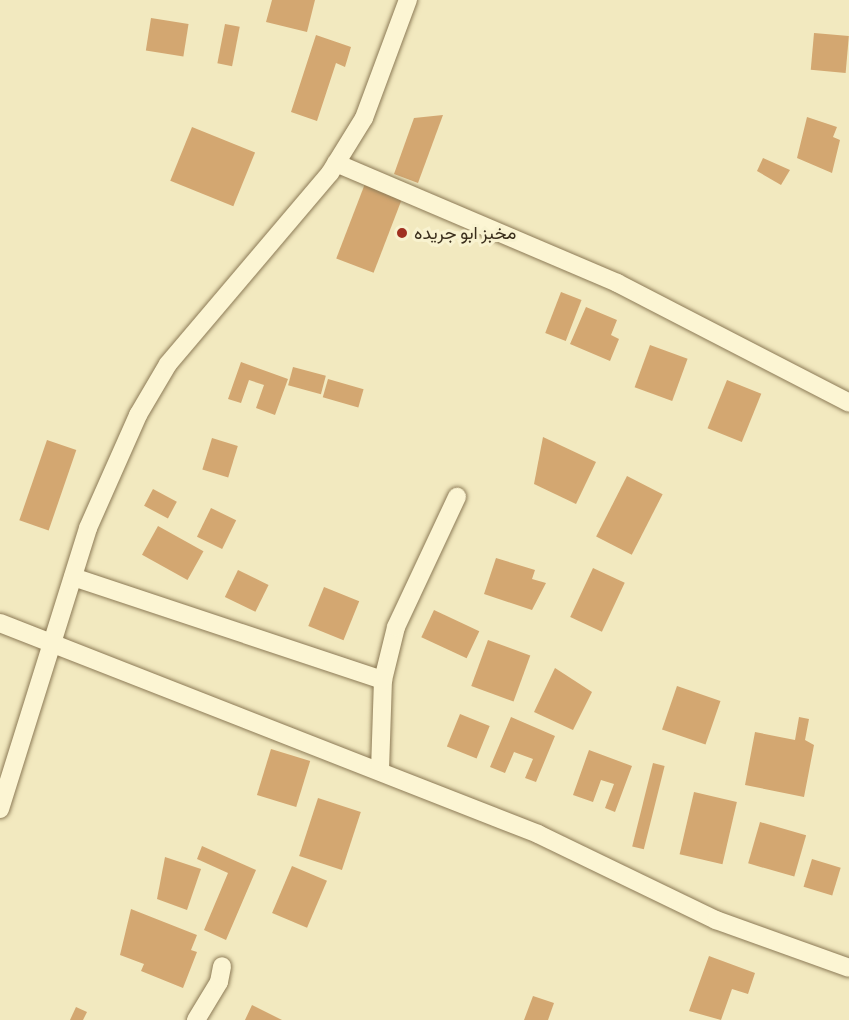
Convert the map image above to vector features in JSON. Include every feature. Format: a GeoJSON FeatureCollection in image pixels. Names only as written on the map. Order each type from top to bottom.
{"type":"FeatureCollection","features":[{"type":"Feature","properties":{"kind":"street"},"geometry":{"type":"LineString","coordinates":[[0,808],[73,577],[138,415],[168,364],[336,163],[364,118],[408,0]]}},
{"type":"Feature","properties":{"kind":"street"},"geometry":{"type":"LineString","coordinates":[[336,163],[617,283],[849,404]]}},
{"type":"Feature","properties":{"kind":"street"},"geometry":{"type":"LineString","coordinates":[[380,770],[383,680],[396,627],[457,497]]}},
{"type":"Feature","properties":{"kind":"street"},"geometry":{"type":"LineString","coordinates":[[73,577],[383,680]]}},
{"type":"Feature","properties":{"kind":"street"},"geometry":{"type":"LineString","coordinates":[[0,623],[380,770],[538,834],[716,921],[849,968]]}},
{"type":"Feature","properties":{"kind":"street"},"geometry":{"type":"LineString","coordinates":[[196,1020],[219,982],[222,966]]}},
{"type":"Feature","properties":{"kind":"building"},"geometry":{"type":"Polygon","coordinates":[[[272,0],[315,0],[307,32],[266,22],[272,0]]]}},
{"type":"Feature","properties":{"kind":"building"},"geometry":{"type":"Polygon","coordinates":[[[151,18],[189,24],[183,57],[146,51],[151,18]]]}},
{"type":"Feature","properties":{"kind":"building"},"geometry":{"type":"Polygon","coordinates":[[[225,24],[240,27],[232,66],[217,63],[225,24]]]}},
{"type":"Feature","properties":{"kind":"building"},"geometry":{"type":"Polygon","coordinates":[[[814,33],[849,36],[846,73],[811,70],[814,33]]]}},
{"type":"Feature","properties":{"kind":"building"},"geometry":{"type":"Polygon","coordinates":[[[316,35],[351,47],[345,67],[336,63],[317,121],[291,112],[316,35]]]}},
{"type":"Feature","properties":{"kind":"building"},"geometry":{"type":"Polygon","coordinates":[[[443,115],[418,183],[394,174],[414,118],[443,115]]]}},
{"type":"Feature","properties":{"kind":"building"},"geometry":{"type":"Polygon","coordinates":[[[807,117],[837,127],[833,137],[840,140],[832,173],[797,158],[807,117]]]}},
{"type":"Feature","properties":{"kind":"building"},"geometry":{"type":"Polygon","coordinates":[[[192,127],[255,152],[233,206],[170,181],[192,127]]]}},
{"type":"Feature","properties":{"kind":"building"},"geometry":{"type":"Polygon","coordinates":[[[763,158],[790,170],[781,185],[757,171],[763,158]]]}},
{"type":"Feature","properties":{"kind":"building"},"geometry":{"type":"Polygon","coordinates":[[[366,181],[403,195],[374,273],[336,258],[366,181]]]}},
{"type":"Feature","properties":{"kind":"building"},"geometry":{"type":"Polygon","coordinates":[[[561,292],[582,300],[566,341],[545,333],[561,292]]]}},
{"type":"Feature","properties":{"kind":"building"},"geometry":{"type":"Polygon","coordinates":[[[586,307],[617,320],[611,335],[619,339],[610,361],[570,344],[586,307]]]}},
{"type":"Feature","properties":{"kind":"building"},"geometry":{"type":"Polygon","coordinates":[[[650,345],[688,359],[672,401],[635,387],[650,345]]]}},
{"type":"Feature","properties":{"kind":"building"},"geometry":{"type":"Polygon","coordinates":[[[241,362],[288,379],[275,415],[256,408],[264,385],[249,380],[241,403],[228,399],[241,362]]]}},
{"type":"Feature","properties":{"kind":"building"},"geometry":{"type":"Polygon","coordinates":[[[293,367],[326,376],[321,394],[288,385],[293,367]]]}},
{"type":"Feature","properties":{"kind":"building"},"geometry":{"type":"Polygon","coordinates":[[[328,379],[364,389],[358,407],[323,397],[328,379]]]}},
{"type":"Feature","properties":{"kind":"building"},"geometry":{"type":"Polygon","coordinates":[[[727,380],[761,394],[742,442],[708,428],[727,380]]]}},
{"type":"Feature","properties":{"kind":"building"},"geometry":{"type":"Polygon","coordinates":[[[543,437],[596,462],[576,504],[534,484],[543,437]]]}},
{"type":"Feature","properties":{"kind":"building"},"geometry":{"type":"Polygon","coordinates":[[[212,438],[238,446],[228,477],[202,470],[212,438]]]}},
{"type":"Feature","properties":{"kind":"building"},"geometry":{"type":"Polygon","coordinates":[[[47,440],[76,450],[49,530],[19,520],[47,440]]]}},
{"type":"Feature","properties":{"kind":"building"},"geometry":{"type":"Polygon","coordinates":[[[627,476],[663,494],[632,555],[596,537],[627,476]]]}},
{"type":"Feature","properties":{"kind":"building"},"geometry":{"type":"Polygon","coordinates":[[[153,489],[177,502],[168,518],[144,506],[153,489]]]}},
{"type":"Feature","properties":{"kind":"building"},"geometry":{"type":"Polygon","coordinates":[[[211,508],[236,520],[222,549],[197,537],[211,508]]]}},
{"type":"Feature","properties":{"kind":"building"},"geometry":{"type":"Polygon","coordinates":[[[158,526],[203,551],[187,580],[142,555],[158,526]]]}},
{"type":"Feature","properties":{"kind":"building"},"geometry":{"type":"Polygon","coordinates":[[[496,558],[535,570],[532,579],[546,583],[532,610],[484,594],[496,558]]]}},
{"type":"Feature","properties":{"kind":"building"},"geometry":{"type":"Polygon","coordinates":[[[593,568],[625,583],[602,632],[570,617],[593,568]]]}},
{"type":"Feature","properties":{"kind":"building"},"geometry":{"type":"Polygon","coordinates":[[[238,570],[269,585],[255,612],[225,597],[238,570]]]}},
{"type":"Feature","properties":{"kind":"building"},"geometry":{"type":"Polygon","coordinates":[[[324,587],[359,601],[343,640],[308,626],[324,587]]]}},
{"type":"Feature","properties":{"kind":"building"},"geometry":{"type":"Polygon","coordinates":[[[434,610],[479,631],[467,658],[421,637],[434,610]]]}},
{"type":"Feature","properties":{"kind":"building"},"geometry":{"type":"Polygon","coordinates":[[[488,640],[530,655],[514,701],[471,686],[488,640]]]}},
{"type":"Feature","properties":{"kind":"building"},"geometry":{"type":"Polygon","coordinates":[[[555,668],[592,692],[573,730],[534,712],[555,668]]]}},
{"type":"Feature","properties":{"kind":"building"},"geometry":{"type":"Polygon","coordinates":[[[677,686],[720,701],[706,744],[662,729],[677,686]]]}},
{"type":"Feature","properties":{"kind":"building"},"geometry":{"type":"Polygon","coordinates":[[[460,714],[490,726],[477,758],[447,746],[460,714]]]}},
{"type":"Feature","properties":{"kind":"building"},"geometry":{"type":"Polygon","coordinates":[[[511,717],[555,736],[536,782],[525,778],[533,759],[514,752],[505,773],[490,767],[511,717]]]}},
{"type":"Feature","properties":{"kind":"building"},"geometry":{"type":"Polygon","coordinates":[[[799,717],[809,719],[805,740],[814,745],[804,797],[745,785],[755,732],[795,740],[799,717]]]}},
{"type":"Feature","properties":{"kind":"building"},"geometry":{"type":"Polygon","coordinates":[[[271,749],[310,761],[296,807],[257,795],[271,749]]]}},
{"type":"Feature","properties":{"kind":"building"},"geometry":{"type":"Polygon","coordinates":[[[589,750],[632,766],[615,812],[605,808],[614,784],[601,780],[593,802],[573,795],[589,750]]]}},
{"type":"Feature","properties":{"kind":"building"},"geometry":{"type":"Polygon","coordinates":[[[653,763],[665,766],[644,849],[632,846],[653,763]]]}},
{"type":"Feature","properties":{"kind":"building"},"geometry":{"type":"Polygon","coordinates":[[[694,792],[737,802],[722,864],[680,854],[694,792]]]}},
{"type":"Feature","properties":{"kind":"building"},"geometry":{"type":"Polygon","coordinates":[[[318,798],[361,812],[342,870],[299,856],[318,798]]]}},
{"type":"Feature","properties":{"kind":"building"},"geometry":{"type":"Polygon","coordinates":[[[760,822],[806,835],[794,877],[748,863],[760,822]]]}},
{"type":"Feature","properties":{"kind":"building"},"geometry":{"type":"Polygon","coordinates":[[[202,846],[256,870],[226,940],[204,930],[228,873],[197,859],[202,846]]]}},
{"type":"Feature","properties":{"kind":"building"},"geometry":{"type":"Polygon","coordinates":[[[165,857],[201,869],[187,910],[157,899],[165,857]]]}},
{"type":"Feature","properties":{"kind":"building"},"geometry":{"type":"Polygon","coordinates":[[[812,859],[841,868],[832,896],[804,887],[812,859]]]}},
{"type":"Feature","properties":{"kind":"building"},"geometry":{"type":"Polygon","coordinates":[[[292,866],[327,881],[307,928],[272,913],[292,866]]]}},
{"type":"Feature","properties":{"kind":"building"},"geometry":{"type":"Polygon","coordinates":[[[131,909],[197,935],[191,950],[197,952],[183,988],[141,971],[144,964],[120,955],[131,909]]]}},
{"type":"Feature","properties":{"kind":"building"},"geometry":{"type":"Polygon","coordinates":[[[709,956],[755,973],[748,994],[732,989],[721,1020],[689,1011],[709,956]]]}},
{"type":"Feature","properties":{"kind":"building"},"geometry":{"type":"Polygon","coordinates":[[[533,996],[554,1003],[548,1020],[524,1020],[533,996]]]}},
{"type":"Feature","properties":{"kind":"building"},"geometry":{"type":"Polygon","coordinates":[[[252,1005],[282,1020],[245,1020],[252,1005]]]}},
{"type":"Feature","properties":{"kind":"building"},"geometry":{"type":"Polygon","coordinates":[[[76,1007],[87,1012],[83,1020],[70,1020],[76,1007]]]}},
{"type":"Feature","properties":{"kind":"place","name":"مخبز ابو جريده"},"geometry":{"type":"Point","coordinates":[402,233]}}]}
